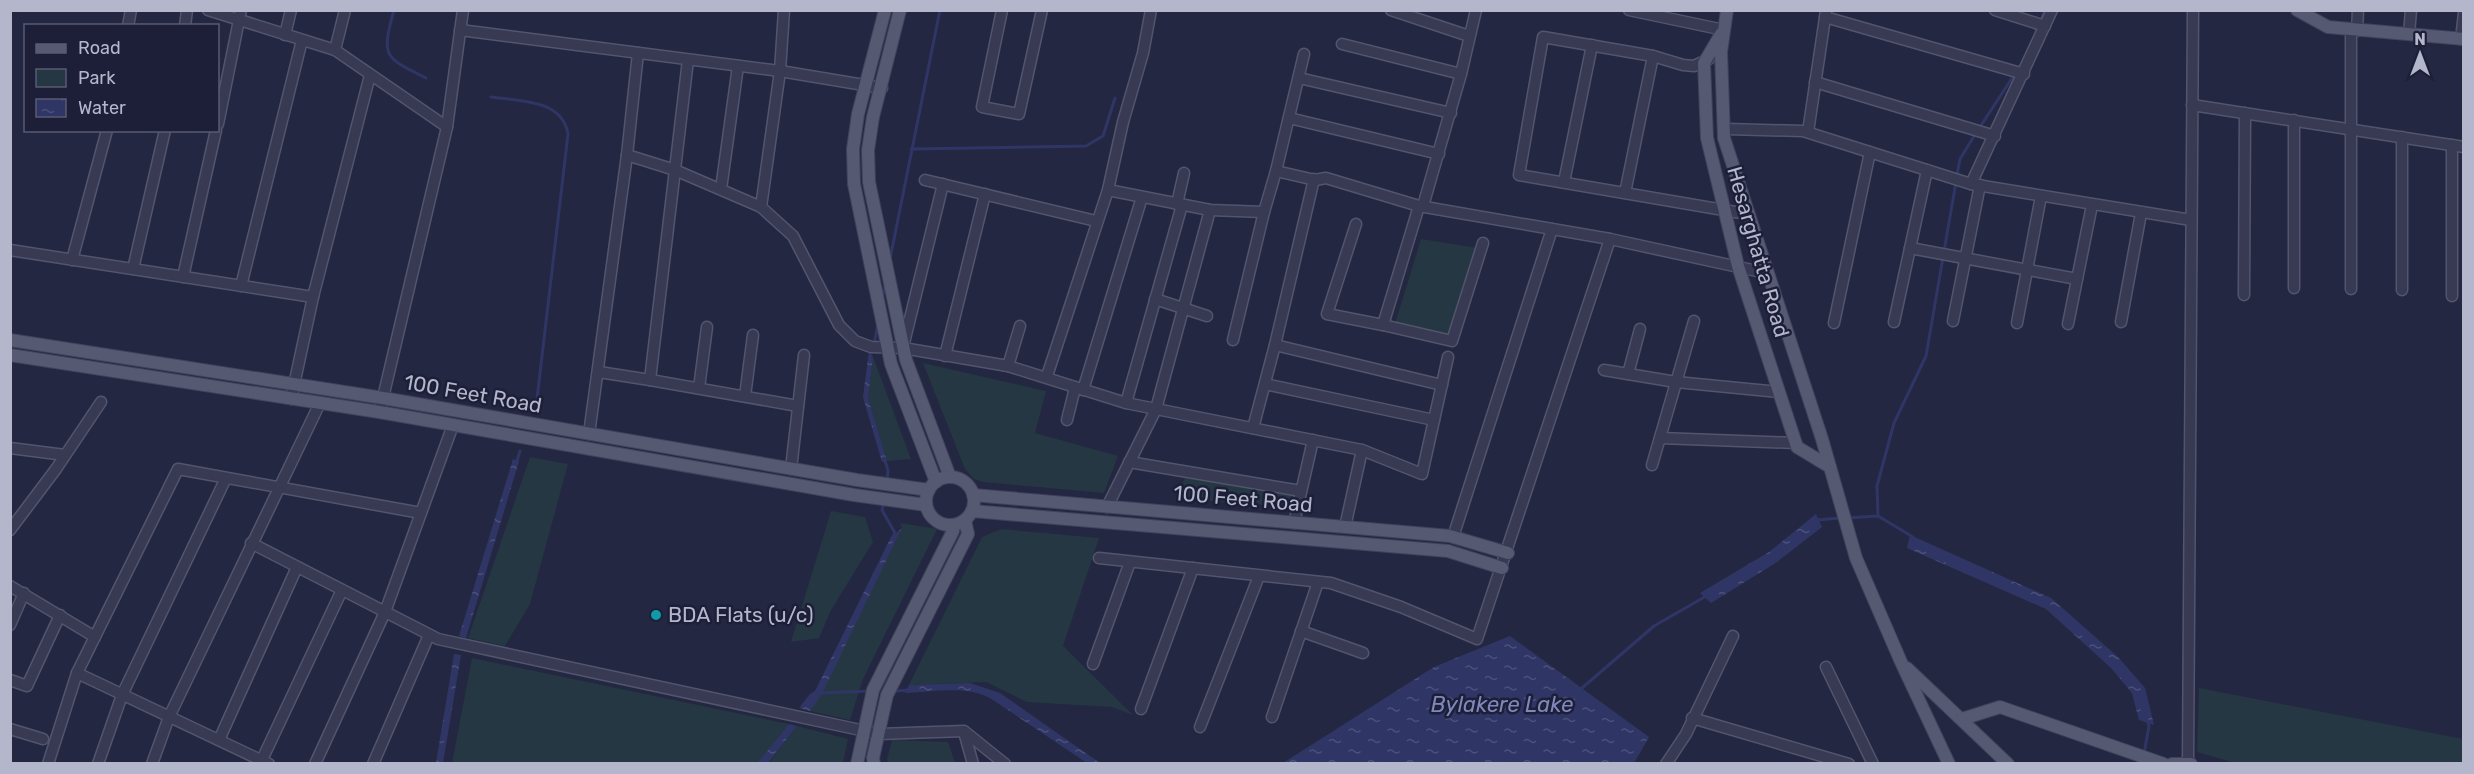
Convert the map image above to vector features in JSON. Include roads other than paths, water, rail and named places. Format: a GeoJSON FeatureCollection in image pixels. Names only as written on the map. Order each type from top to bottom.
{"type":"FeatureCollection","features":[{"type":"Feature","properties":{"kind":"main road"},"geometry":{"type":"LineString","coordinates":[[885,10],[855,131],[854,184],[891,364],[932,486],[926,504],[928,513],[937,522],[951,525],[968,515]]}},
{"type":"Feature","properties":{"kind":"main road"},"geometry":{"type":"LineString","coordinates":[[900,10],[870,133],[869,182],[903,348],[950,477]]}},
{"type":"Feature","properties":{"kind":"main road","name":"Hesarghatta Road"},"geometry":{"type":"LineString","coordinates":[[1727,10],[1721,52],[1724,138],[1830,467],[1856,558],[1949,764]]}},
{"type":"Feature","properties":{"kind":"main road"},"geometry":{"type":"LineString","coordinates":[[2297,10],[2328,27],[2462,39]]}},
{"type":"Feature","properties":{"kind":"main road","name":"Hesarghatta Road"},"geometry":{"type":"LineString","coordinates":[[1724,30],[1704,63],[1707,138],[1738,266],[1796,443]]}},
{"type":"Feature","properties":{"kind":"main road","name":"100 Feet Road"},"geometry":{"type":"LineString","coordinates":[[10,340],[383,398],[857,480],[913,488],[932,486]]}},
{"type":"Feature","properties":{"kind":"main road","name":"100 Feet Road"},"geometry":{"type":"LineString","coordinates":[[10,355],[380,412],[854,495],[926,504]]}},
{"type":"Feature","properties":{"kind":"main road"},"geometry":{"type":"LineString","coordinates":[[1796,443],[1797,447],[1830,467]]}},
{"type":"Feature","properties":{"kind":"main road"},"geometry":{"type":"LineString","coordinates":[[874,764],[873,758],[887,694],[968,534],[968,515],[973,495],[966,483],[950,477],[932,486]]}},
{"type":"Feature","properties":{"kind":"main road","name":"100 Feet Road"},"geometry":{"type":"LineString","coordinates":[[973,495],[1453,537],[1508,553]]}},
{"type":"Feature","properties":{"kind":"main road","name":"100 Feet Road"},"geometry":{"type":"LineString","coordinates":[[968,515],[1448,551],[1502,568]]}},
{"type":"Feature","properties":{"kind":"main road"},"geometry":{"type":"LineString","coordinates":[[858,764],[873,690],[953,531],[951,525]]}},
{"type":"Feature","properties":{"kind":"main road"},"geometry":{"type":"LineString","coordinates":[[1901,662],[2009,763]]}},
{"type":"Feature","properties":{"kind":"main road"},"geometry":{"type":"LineString","coordinates":[[1962,719],[2000,707],[2164,764]]}},
{"type":"Feature","properties":{"kind":"main road"},"geometry":{"type":"LineString","coordinates":[[2172,764],[2189,763]]}},
{"type":"Feature","properties":{"kind":"street"},"geometry":{"type":"LineString","coordinates":[[208,10],[240,15],[285,34],[335,50],[447,127]]}},
{"type":"Feature","properties":{"kind":"street"},"geometry":{"type":"LineString","coordinates":[[285,34],[291,10]]}},
{"type":"Feature","properties":{"kind":"street"},"geometry":{"type":"LineString","coordinates":[[335,50],[345,10]]}},
{"type":"Feature","properties":{"kind":"street"},"geometry":{"type":"LineString","coordinates":[[380,412],[447,127],[463,10]]}},
{"type":"Feature","properties":{"kind":"street"},"geometry":{"type":"LineString","coordinates":[[761,207],[780,71],[784,10]]}},
{"type":"Feature","properties":{"kind":"street"},"geometry":{"type":"LineString","coordinates":[[1002,10],[982,107],[1019,114],[1042,10]]}},
{"type":"Feature","properties":{"kind":"street"},"geometry":{"type":"LineString","coordinates":[[1047,376],[1108,190],[1123,122],[1143,53],[1151,10]]}},
{"type":"Feature","properties":{"kind":"street"},"geometry":{"type":"LineString","coordinates":[[1391,10],[1469,36]]}},
{"type":"Feature","properties":{"kind":"street"},"geometry":{"type":"LineString","coordinates":[[1383,326],[1439,154],[1476,10]]}},
{"type":"Feature","properties":{"kind":"street"},"geometry":{"type":"LineString","coordinates":[[1629,10],[1665,14],[1724,30]]}},
{"type":"Feature","properties":{"kind":"street"},"geometry":{"type":"LineString","coordinates":[[1995,10],[2045,26]]}},
{"type":"Feature","properties":{"kind":"street"},"geometry":{"type":"LineString","coordinates":[[1953,321],[1976,185],[1995,136],[2052,10]]}},
{"type":"Feature","properties":{"kind":"street"},"geometry":{"type":"LineString","coordinates":[[2189,763],[2193,10]]}},
{"type":"Feature","properties":{"kind":"street"},"geometry":{"type":"LineString","coordinates":[[2351,289],[2351,129],[2354,31],[2358,10]]}},
{"type":"Feature","properties":{"kind":"street"},"geometry":{"type":"LineString","coordinates":[[2409,33],[2411,10]]}},
{"type":"Feature","properties":{"kind":"street"},"geometry":{"type":"LineString","coordinates":[[2462,39],[2463,12]]}},
{"type":"Feature","properties":{"kind":"street"},"geometry":{"type":"LineString","coordinates":[[1808,132],[1826,14],[2024,74]]}},
{"type":"Feature","properties":{"kind":"street"},"geometry":{"type":"LineString","coordinates":[[219,119],[240,15]]}},
{"type":"Feature","properties":{"kind":"street"},"geometry":{"type":"LineString","coordinates":[[460,30],[780,71],[882,88]]}},
{"type":"Feature","properties":{"kind":"street"},"geometry":{"type":"LineString","coordinates":[[1721,52],[1704,63],[1694,66],[1653,56],[1543,37],[1519,175],[1747,214]]}},
{"type":"Feature","properties":{"kind":"street"},"geometry":{"type":"LineString","coordinates":[[241,286],[302,40]]}},
{"type":"Feature","properties":{"kind":"street"},"geometry":{"type":"LineString","coordinates":[[1342,44],[1461,74]]}},
{"type":"Feature","properties":{"kind":"street"},"geometry":{"type":"LineString","coordinates":[[1564,182],[1592,45]]}},
{"type":"Feature","properties":{"kind":"street"},"geometry":{"type":"LineString","coordinates":[[589,434],[627,155],[638,53]]}},
{"type":"Feature","properties":{"kind":"street"},"geometry":{"type":"LineString","coordinates":[[1233,340],[1304,54]]}},
{"type":"Feature","properties":{"kind":"street"},"geometry":{"type":"LineString","coordinates":[[1625,193],[1653,56]]}},
{"type":"Feature","properties":{"kind":"street"},"geometry":{"type":"LineString","coordinates":[[650,380],[688,60]]}},
{"type":"Feature","properties":{"kind":"street"},"geometry":{"type":"LineString","coordinates":[[721,189],[738,66]]}},
{"type":"Feature","properties":{"kind":"street"},"geometry":{"type":"LineString","coordinates":[[291,399],[313,297],[370,75]]}},
{"type":"Feature","properties":{"kind":"street"},"geometry":{"type":"LineString","coordinates":[[1299,78],[1451,113]]}},
{"type":"Feature","properties":{"kind":"street"},"geometry":{"type":"LineString","coordinates":[[1815,82],[1995,136]]}},
{"type":"Feature","properties":{"kind":"street"},"geometry":{"type":"LineString","coordinates":[[2192,105],[2458,146],[2452,296]]}},
{"type":"Feature","properties":{"kind":"street"},"geometry":{"type":"LineString","coordinates":[[2244,295],[2245,113]]}},
{"type":"Feature","properties":{"kind":"street"},"geometry":{"type":"LineString","coordinates":[[1289,118],[1439,154]]}},
{"type":"Feature","properties":{"kind":"street"},"geometry":{"type":"LineString","coordinates":[[2294,120],[2294,288]]}},
{"type":"Feature","properties":{"kind":"street"},"geometry":{"type":"LineString","coordinates":[[1727,129],[1808,132],[1976,185],[2191,220]]}},
{"type":"Feature","properties":{"kind":"street"},"geometry":{"type":"LineString","coordinates":[[72,260],[106,132]]}},
{"type":"Feature","properties":{"kind":"street"},"geometry":{"type":"LineString","coordinates":[[132,269],[165,132]]}},
{"type":"Feature","properties":{"kind":"street"},"geometry":{"type":"LineString","coordinates":[[183,277],[216,132]]}},
{"type":"Feature","properties":{"kind":"street"},"geometry":{"type":"LineString","coordinates":[[2402,137],[2402,290]]}},
{"type":"Feature","properties":{"kind":"street"},"geometry":{"type":"LineString","coordinates":[[1834,323],[1870,152]]}},
{"type":"Feature","properties":{"kind":"street"},"geometry":{"type":"LineString","coordinates":[[627,155],[675,171],[761,207],[793,236],[839,325],[855,341],[871,347],[903,348],[1008,366],[1047,376],[1079,389],[1126,403],[1362,450],[1422,474],[1448,357]]}},
{"type":"Feature","properties":{"kind":"street"},"geometry":{"type":"LineString","coordinates":[[1894,322],[1927,170]]}},
{"type":"Feature","properties":{"kind":"street"},"geometry":{"type":"LineString","coordinates":[[1276,171],[1314,180],[1326,178],[1421,206],[1610,238],[1766,273]]}},
{"type":"Feature","properties":{"kind":"street"},"geometry":{"type":"LineString","coordinates":[[1126,403],[1180,204],[1184,174]]}},
{"type":"Feature","properties":{"kind":"street"},"geometry":{"type":"LineString","coordinates":[[926,180],[1096,221]]}},
{"type":"Feature","properties":{"kind":"street"},"geometry":{"type":"LineString","coordinates":[[1253,428],[1314,180]]}},
{"type":"Feature","properties":{"kind":"street"},"geometry":{"type":"LineString","coordinates":[[903,348],[943,184]]}},
{"type":"Feature","properties":{"kind":"street"},"geometry":{"type":"LineString","coordinates":[[1108,190],[1210,210],[1263,212]]}},
{"type":"Feature","properties":{"kind":"street"},"geometry":{"type":"LineString","coordinates":[[945,356],[985,194]]}},
{"type":"Feature","properties":{"kind":"street"},"geometry":{"type":"LineString","coordinates":[[1067,420],[1142,196]]}},
{"type":"Feature","properties":{"kind":"street"},"geometry":{"type":"LineString","coordinates":[[2017,323],[2041,196]]}},
{"type":"Feature","properties":{"kind":"street"},"geometry":{"type":"LineString","coordinates":[[2068,324],[2092,204]]}},
{"type":"Feature","properties":{"kind":"street"},"geometry":{"type":"LineString","coordinates":[[1107,507],[1156,409],[1210,210]]}},
{"type":"Feature","properties":{"kind":"street"},"geometry":{"type":"LineString","coordinates":[[2121,322],[2141,213]]}},
{"type":"Feature","properties":{"kind":"street"},"geometry":{"type":"LineString","coordinates":[[1356,224],[1327,314],[1452,342],[1483,243]]}},
{"type":"Feature","properties":{"kind":"street"},"geometry":{"type":"LineString","coordinates":[[1453,537],[1552,229]]}},
{"type":"Feature","properties":{"kind":"street"},"geometry":{"type":"LineString","coordinates":[[1099,558],[1331,583],[1401,607],[1477,639],[1508,553],[1610,238]]}},
{"type":"Feature","properties":{"kind":"street"},"geometry":{"type":"LineString","coordinates":[[1910,248],[2077,279]]}},
{"type":"Feature","properties":{"kind":"street"},"geometry":{"type":"LineString","coordinates":[[10,250],[313,297]]}},
{"type":"Feature","properties":{"kind":"street"},"geometry":{"type":"LineString","coordinates":[[1155,299],[1207,316]]}},
{"type":"Feature","properties":{"kind":"street"},"geometry":{"type":"LineString","coordinates":[[1652,465],[1694,321]]}},
{"type":"Feature","properties":{"kind":"street"},"geometry":{"type":"LineString","coordinates":[[1008,366],[1020,326]]}},
{"type":"Feature","properties":{"kind":"street"},"geometry":{"type":"LineString","coordinates":[[699,388],[707,327]]}},
{"type":"Feature","properties":{"kind":"street"},"geometry":{"type":"LineString","coordinates":[[1628,374],[1640,329]]}},
{"type":"Feature","properties":{"kind":"street"},"geometry":{"type":"LineString","coordinates":[[745,396],[753,335]]}},
{"type":"Feature","properties":{"kind":"street"},"geometry":{"type":"LineString","coordinates":[[1275,345],[1442,385]]}},
{"type":"Feature","properties":{"kind":"street"},"geometry":{"type":"LineString","coordinates":[[791,469],[804,355]]}},
{"type":"Feature","properties":{"kind":"street"},"geometry":{"type":"LineString","coordinates":[[1604,370],[1676,382],[1779,392]]}},
{"type":"Feature","properties":{"kind":"street"},"geometry":{"type":"LineString","coordinates":[[599,372],[798,406]]}},
{"type":"Feature","properties":{"kind":"street"},"geometry":{"type":"LineString","coordinates":[[1264,384],[1434,420]]}},
{"type":"Feature","properties":{"kind":"street"},"geometry":{"type":"LineString","coordinates":[[10,530],[15,515],[65,455],[101,402]]}},
{"type":"Feature","properties":{"kind":"street"},"geometry":{"type":"LineString","coordinates":[[152,764],[169,717],[320,403]]}},
{"type":"Feature","properties":{"kind":"street"},"geometry":{"type":"LineString","coordinates":[[315,764],[385,612],[453,425]]}},
{"type":"Feature","properties":{"kind":"street"},"geometry":{"type":"LineString","coordinates":[[1660,438],[1796,443]]}},
{"type":"Feature","properties":{"kind":"street"},"geometry":{"type":"LineString","coordinates":[[1294,523],[1313,440]]}},
{"type":"Feature","properties":{"kind":"street"},"geometry":{"type":"LineString","coordinates":[[10,448],[65,455]]}},
{"type":"Feature","properties":{"kind":"street"},"geometry":{"type":"LineString","coordinates":[[1345,527],[1362,450]]}},
{"type":"Feature","properties":{"kind":"street"},"geometry":{"type":"LineString","coordinates":[[1129,462],[1301,491]]}},
{"type":"Feature","properties":{"kind":"street"},"geometry":{"type":"LineString","coordinates":[[48,764],[77,673],[178,469],[421,513]]}},
{"type":"Feature","properties":{"kind":"street"},"geometry":{"type":"LineString","coordinates":[[98,764],[122,695],[226,478]]}},
{"type":"Feature","properties":{"kind":"street"},"geometry":{"type":"LineString","coordinates":[[251,543],[438,639],[879,734],[964,731],[1005,764]]}},
{"type":"Feature","properties":{"kind":"street"},"geometry":{"type":"LineString","coordinates":[[1093,664],[1130,562]]}},
{"type":"Feature","properties":{"kind":"street"},"geometry":{"type":"LineString","coordinates":[[219,740],[297,567]]}},
{"type":"Feature","properties":{"kind":"street"},"geometry":{"type":"LineString","coordinates":[[1141,709],[1192,568]]}},
{"type":"Feature","properties":{"kind":"street"},"geometry":{"type":"LineString","coordinates":[[1200,727],[1259,576]]}},
{"type":"Feature","properties":{"kind":"street"},"geometry":{"type":"LineString","coordinates":[[1272,717],[1318,582]]}},
{"type":"Feature","properties":{"kind":"street"},"geometry":{"type":"LineString","coordinates":[[10,586],[95,637]]}},
{"type":"Feature","properties":{"kind":"street"},"geometry":{"type":"LineString","coordinates":[[77,673],[264,762],[342,590]]}},
{"type":"Feature","properties":{"kind":"street"},"geometry":{"type":"LineString","coordinates":[[10,625],[24,593]]}},
{"type":"Feature","properties":{"kind":"street"},"geometry":{"type":"LineString","coordinates":[[10,680],[27,686],[60,615]]}},
{"type":"Feature","properties":{"kind":"street"},"geometry":{"type":"LineString","coordinates":[[1301,631],[1363,654]]}},
{"type":"Feature","properties":{"kind":"street"},"geometry":{"type":"LineString","coordinates":[[373,764],[429,635]]}},
{"type":"Feature","properties":{"kind":"street"},"geometry":{"type":"LineString","coordinates":[[1666,764],[1686,734],[1732,636]]}},
{"type":"Feature","properties":{"kind":"street"},"geometry":{"type":"LineString","coordinates":[[1826,667],[1873,764]]}},
{"type":"Feature","properties":{"kind":"street"},"geometry":{"type":"LineString","coordinates":[[1692,718],[1849,764]]}},
{"type":"Feature","properties":{"kind":"street"},"geometry":{"type":"LineString","coordinates":[[10,729],[43,739]]}},
{"type":"Feature","properties":{"kind":"street"},"geometry":{"type":"LineString","coordinates":[[964,731],[973,764]]}},
{"type":"Feature","properties":{"kind":"water"},"geometry":{"type":"Polygon","coordinates":[[[869,351],[873,357],[868,398],[887,461],[882,462],[863,397],[869,351]]]}},
{"type":"Feature","properties":{"kind":"water"},"geometry":{"type":"Polygon","coordinates":[[[513,459],[519,461],[466,638],[459,636],[513,459]]]}},
{"type":"Feature","properties":{"kind":"water"},"geometry":{"type":"Polygon","coordinates":[[[1816,514],[1822,527],[1774,564],[1711,603],[1700,593],[1769,552],[1816,514]]]}},
{"type":"Feature","properties":{"kind":"water"},"geometry":{"type":"Polygon","coordinates":[[[902,528],[822,694],[810,711],[799,708],[815,691],[891,537],[902,528]]]}},
{"type":"Feature","properties":{"kind":"water"},"geometry":{"type":"Polygon","coordinates":[[[1910,535],[2051,598],[2118,657],[2145,688],[2154,725],[2139,720],[2132,693],[2111,668],[2046,609],[1907,548],[1910,535]]]}},
{"type":"Feature","properties":{"kind":"water","name":"Bylakere Lake"},"geometry":{"type":"Polygon","coordinates":[[[1510,636],[1649,737],[1634,763],[1283,763],[1434,667],[1510,636]]]}},
{"type":"Feature","properties":{"kind":"water"},"geometry":{"type":"Polygon","coordinates":[[[454,654],[461,655],[443,763],[436,763],[454,654]]]}},
{"type":"Feature","properties":{"kind":"water"},"geometry":{"type":"Polygon","coordinates":[[[970,683],[1000,693],[1100,763],[1087,763],[990,698],[980,694],[959,690],[905,693],[909,685],[970,683]]]}},
{"type":"Feature","properties":{"kind":"water"},"geometry":{"type":"Polygon","coordinates":[[[789,724],[797,726],[768,763],[757,763],[789,724]]]}},
{"type":"Feature","properties":{"kind":"waterway"},"geometry":{"type":"LineString","coordinates":[[394,10],[388,38],[389,54],[401,65],[426,78]]}},
{"type":"Feature","properties":{"kind":"waterway"},"geometry":{"type":"LineString","coordinates":[[890,259],[940,10]]}},
{"type":"Feature","properties":{"kind":"waterway"},"geometry":{"type":"LineString","coordinates":[[2041,21],[2044,10]]}},
{"type":"Feature","properties":{"kind":"waterway"},"geometry":{"type":"LineString","coordinates":[[1980,127],[2014,75]]}},
{"type":"Feature","properties":{"kind":"waterway"},"geometry":{"type":"LineString","coordinates":[[491,97],[526,101],[548,108],[564,123],[568,134],[537,399]]}},
{"type":"Feature","properties":{"kind":"waterway"},"geometry":{"type":"LineString","coordinates":[[911,149],[1086,146],[1103,136],[1115,98]]}},
{"type":"Feature","properties":{"kind":"waterway"},"geometry":{"type":"LineString","coordinates":[[1957,175],[1960,159],[1976,133]]}},
{"type":"Feature","properties":{"kind":"waterway"},"geometry":{"type":"LineString","coordinates":[[1878,516],[1877,486],[1894,423],[1926,356],[1956,182]]}},
{"type":"Feature","properties":{"kind":"waterway"},"geometry":{"type":"LineString","coordinates":[[882,300],[885,286]]}},
{"type":"Feature","properties":{"kind":"waterway"},"geometry":{"type":"LineString","coordinates":[[874,344],[878,324]]}},
{"type":"Feature","properties":{"kind":"waterway"},"geometry":{"type":"LineString","coordinates":[[516,464],[520,451]]}},
{"type":"Feature","properties":{"kind":"waterway"},"geometry":{"type":"LineString","coordinates":[[884,458],[888,470],[887,481]]}},
{"type":"Feature","properties":{"kind":"waterway"},"geometry":{"type":"LineString","coordinates":[[884,502],[882,510],[895,533],[893,537]]}},
{"type":"Feature","properties":{"kind":"waterway"},"geometry":{"type":"LineString","coordinates":[[1847,518],[1878,516],[1913,537]]}},
{"type":"Feature","properties":{"kind":"waterway"},"geometry":{"type":"LineString","coordinates":[[1817,520],[1840,518]]}},
{"type":"Feature","properties":{"kind":"waterway"},"geometry":{"type":"LineString","coordinates":[[1582,688],[1654,626],[1708,595]]}},
{"type":"Feature","properties":{"kind":"waterway"},"geometry":{"type":"LineString","coordinates":[[895,691],[909,690]]}},
{"type":"Feature","properties":{"kind":"waterway"},"geometry":{"type":"LineString","coordinates":[[821,693],[870,691]]}},
{"type":"Feature","properties":{"kind":"waterway"},"geometry":{"type":"LineString","coordinates":[[2144,754],[2149,726],[2147,720]]}},
{"type":"Feature","properties":{"kind":"place","name":"BDA Flats (u/c)"},"geometry":{"type":"Point","coordinates":[656,615]}}]}
